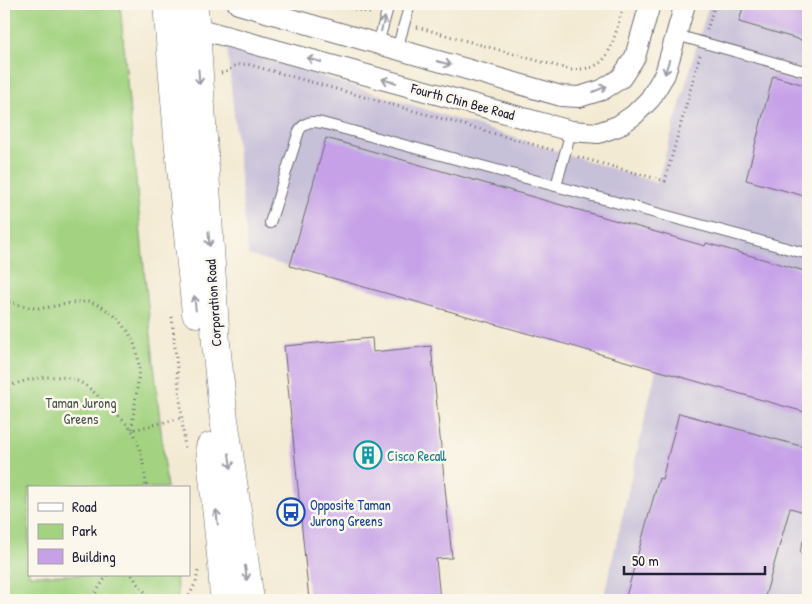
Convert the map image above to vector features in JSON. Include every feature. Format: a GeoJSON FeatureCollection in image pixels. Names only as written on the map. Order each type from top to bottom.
{"type":"FeatureCollection","features":[{"type":"Feature","properties":{"kind":"main road","name":"Corporation Road"},"geometry":{"type":"LineString","coordinates":[[168,12],[179,148],[224,600]]}},
{"type":"Feature","properties":{"kind":"main road","name":"Corporation Road"},"geometry":{"type":"LineString","coordinates":[[195,16],[216,344],[223,412],[250,600]]}},
{"type":"Feature","properties":{"kind":"main road"},"geometry":{"type":"LineString","coordinates":[[213,600],[222,565]]}},
{"type":"Feature","properties":{"kind":"street"},"geometry":{"type":"LineString","coordinates":[[238,4],[561,96],[579,97],[602,90],[620,78],[635,57],[650,4]]}},
{"type":"Feature","properties":{"kind":"street","name":"Fourth Chin Bee Road"},"geometry":{"type":"LineString","coordinates":[[168,12],[195,16],[571,131],[598,133],[618,126],[634,115],[650,99],[665,74],[685,4]]}},
{"type":"Feature","properties":{"kind":"lane"},"geometry":{"type":"LineString","coordinates":[[387,47],[385,18],[389,4]]}},
{"type":"Feature","properties":{"kind":"lane"},"geometry":{"type":"LineString","coordinates":[[387,47],[404,23],[410,4]]}},
{"type":"Feature","properties":{"kind":"lane"},"geometry":{"type":"LineString","coordinates":[[676,35],[808,72]]}},
{"type":"Feature","properties":{"kind":"lane"},"geometry":{"type":"LineString","coordinates":[[270,223],[299,131],[306,122],[313,122],[808,254]]}},
{"type":"Feature","properties":{"kind":"lane"},"geometry":{"type":"LineString","coordinates":[[556,186],[571,131]]}},
{"type":"Feature","properties":{"kind":"path"},"geometry":{"type":"LineString","coordinates":[[335,4],[385,18]]}},
{"type":"Feature","properties":{"kind":"path"},"geometry":{"type":"LineString","coordinates":[[404,23],[571,70],[587,69],[601,62],[610,50],[624,4]]}},
{"type":"Feature","properties":{"kind":"path"},"geometry":{"type":"LineString","coordinates":[[4,301],[31,308],[89,302],[100,306],[120,320],[132,340],[138,362],[132,430]]}},
{"type":"Feature","properties":{"kind":"path"},"geometry":{"type":"LineString","coordinates":[[4,388],[32,379],[57,377],[80,382],[98,395],[132,430],[140,448],[146,486]]}},
{"type":"Feature","properties":{"kind":"path"},"geometry":{"type":"LineString","coordinates":[[132,430],[182,418]]}},
{"type":"Feature","properties":{"kind":"path"},"geometry":{"type":"LineString","coordinates":[[89,600],[106,576]]}},
{"type":"Feature","properties":{"kind":"path"},"geometry":{"type":"LineString","coordinates":[[133,576],[152,600]]}},
{"type":"Feature","properties":{"kind":"shaded area"},"geometry":{"type":"Polygon","coordinates":[[[709,4],[808,4],[808,600],[603,600],[656,370],[248,255],[227,46],[657,183],[709,4]]]}},
{"type":"Feature","properties":{"kind":"green space","name":"Taman Jurong Greens"},"geometry":{"type":"Polygon","coordinates":[[[4,4],[120,4],[144,268],[167,486],[28,486],[28,576],[176,576],[178,598],[176,600],[4,600],[4,4]]]}},
{"type":"Feature","properties":{"kind":"building"},"geometry":{"type":"Polygon","coordinates":[[[744,4],[808,4],[808,42],[739,22],[744,4]]]}},
{"type":"Feature","properties":{"kind":"building"},"geometry":{"type":"Polygon","coordinates":[[[773,76],[808,86],[808,197],[746,180],[773,76]]]}},
{"type":"Feature","properties":{"kind":"building"},"geometry":{"type":"Polygon","coordinates":[[[326,138],[705,246],[706,243],[808,272],[808,413],[290,266],[326,138]]]}},
{"type":"Feature","properties":{"kind":"building","name":"Cisco Recall"},"geometry":{"type":"Polygon","coordinates":[[[372,338],[373,352],[431,346],[452,558],[436,559],[440,600],[309,600],[284,346],[372,338]]]}},
{"type":"Feature","properties":{"kind":"building"},"geometry":{"type":"Polygon","coordinates":[[[679,413],[808,448],[808,513],[790,508],[764,600],[625,600],[659,478],[662,479],[679,413]]]}},
{"type":"Feature","properties":{"kind":"place","name":"Cisco Recall"},"geometry":{"type":"Point","coordinates":[368,455]}},
{"type":"Feature","properties":{"kind":"place","name":"Opposite Taman Jurong Greens"},"geometry":{"type":"Point","coordinates":[291,512]}}]}
